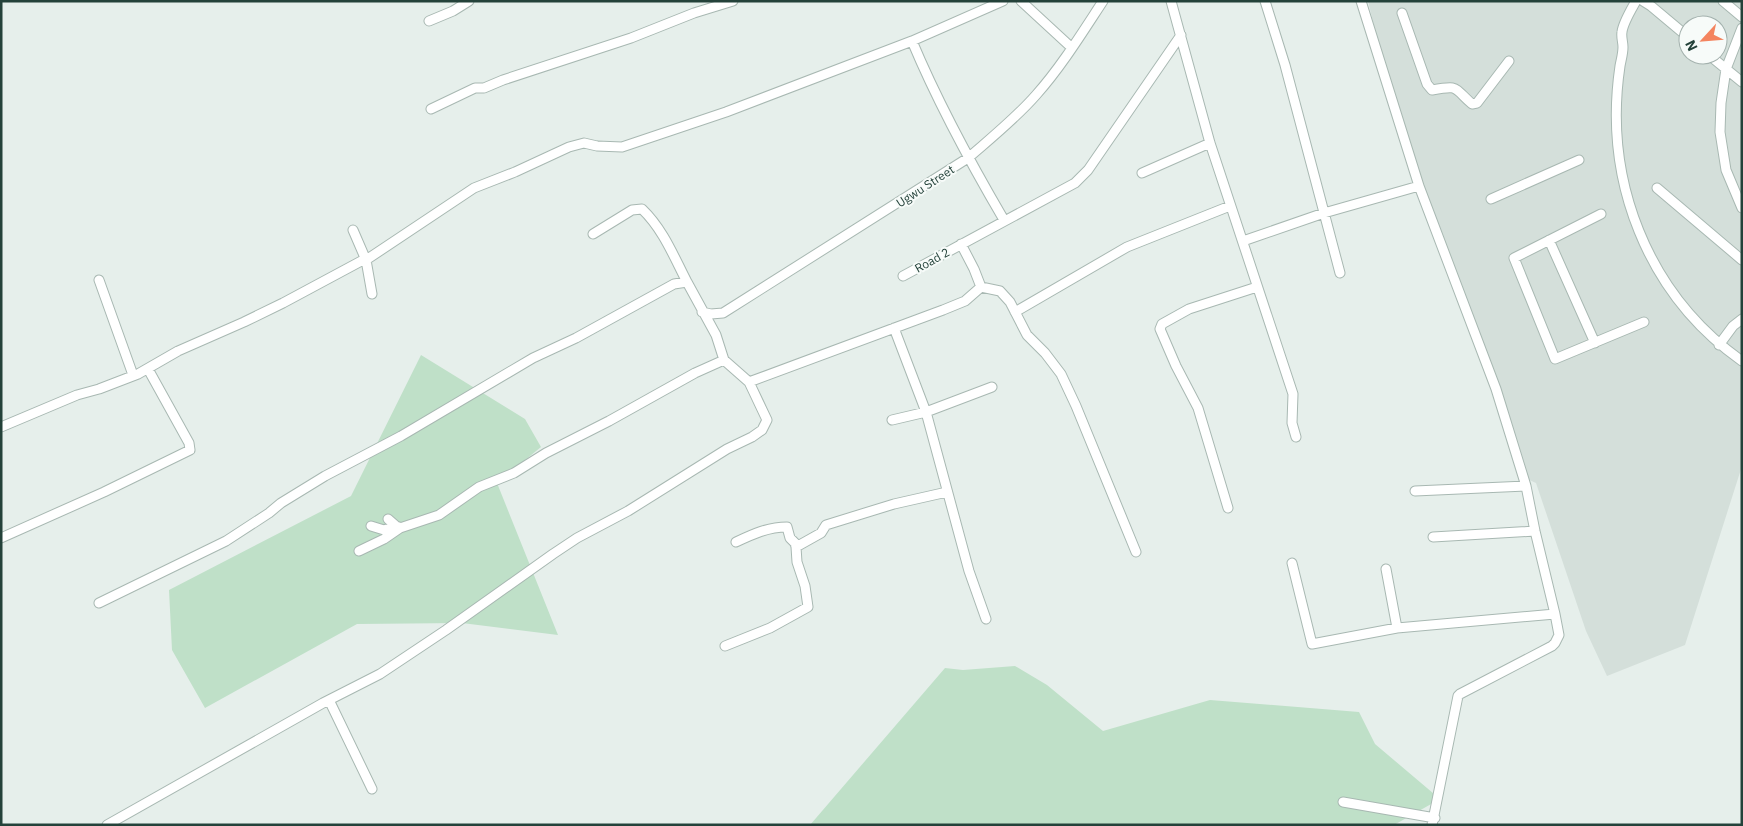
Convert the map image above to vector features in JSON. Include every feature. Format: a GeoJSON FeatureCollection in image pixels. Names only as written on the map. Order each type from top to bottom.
{"type":"FeatureCollection","features":[{"type":"Feature","properties":{"kind":"street"},"geometry":{"type":"LineString","coordinates":[[429,21],[453,11],[469,1]]}},
{"type":"Feature","properties":{"kind":"street"},"geometry":{"type":"LineString","coordinates":[[431,109],[475,88],[484,88],[631,38],[694,13],[733,1]]}},
{"type":"Feature","properties":{"kind":"street"},"geometry":{"type":"LineString","coordinates":[[1,427],[77,395],[99,389],[148,369],[178,351],[283,303],[366,260],[474,188],[515,172],[569,147],[584,143],[597,146],[622,147],[726,112],[912,41],[1003,1]]}},
{"type":"Feature","properties":{"kind":"street"},"geometry":{"type":"LineString","coordinates":[[1021,1],[1072,48]]}},
{"type":"Feature","properties":{"kind":"street","name":"Ugwu Street"},"geometry":{"type":"LineString","coordinates":[[702,312],[711,314],[723,313],[968,158],[997,134],[1036,96],[1072,48],[1103,1]]}},
{"type":"Feature","properties":{"kind":"street"},"geometry":{"type":"LineString","coordinates":[[1171,1],[1210,143],[1293,394],[1292,423],[1296,437]]}},
{"type":"Feature","properties":{"kind":"street"},"geometry":{"type":"LineString","coordinates":[[1265,1],[1285,66],[1340,273]]}},
{"type":"Feature","properties":{"kind":"street"},"geometry":{"type":"LineString","coordinates":[[1343,802],[1434,822],[1458,696],[1555,643],[1559,635],[1526,486],[1496,389],[1419,186],[1362,1]]}},
{"type":"Feature","properties":{"kind":"street"},"geometry":{"type":"LineString","coordinates":[[1636,1],[1622,32],[1623,47],[1618,78],[1616,128],[1622,178],[1645,245],[1661,275],[1690,316],[1719,345],[1742,361]]}},
{"type":"Feature","properties":{"kind":"street"},"geometry":{"type":"LineString","coordinates":[[1643,1],[1678,29]]}},
{"type":"Feature","properties":{"kind":"street"},"geometry":{"type":"LineString","coordinates":[[1722,1],[1742,17]]}},
{"type":"Feature","properties":{"kind":"street"},"geometry":{"type":"LineString","coordinates":[[1402,13],[1427,84],[1432,90],[1452,86],[1472,104],[1477,103],[1509,61]]}},
{"type":"Feature","properties":{"kind":"street"},"geometry":{"type":"LineString","coordinates":[[1742,28],[1726,69],[1721,103],[1720,132],[1726,170],[1742,208]]}},
{"type":"Feature","properties":{"kind":"street","name":"Road 2"},"geometry":{"type":"LineString","coordinates":[[903,276],[1082,178],[1180,35]]}},
{"type":"Feature","properties":{"kind":"street"},"geometry":{"type":"LineString","coordinates":[[912,41],[931,87],[968,158],[1004,220]]}},
{"type":"Feature","properties":{"kind":"street"},"geometry":{"type":"LineString","coordinates":[[1721,65],[1742,82]]}},
{"type":"Feature","properties":{"kind":"street"},"geometry":{"type":"LineString","coordinates":[[1142,173],[1210,143]]}},
{"type":"Feature","properties":{"kind":"street"},"geometry":{"type":"LineString","coordinates":[[1491,199],[1579,160]]}},
{"type":"Feature","properties":{"kind":"street"},"geometry":{"type":"LineString","coordinates":[[1243,241],[1324,213],[1419,186]]}},
{"type":"Feature","properties":{"kind":"street"},"geometry":{"type":"LineString","coordinates":[[1657,188],[1742,260]]}},
{"type":"Feature","properties":{"kind":"street"},"geometry":{"type":"LineString","coordinates":[[1016,312],[1127,247],[1230,206]]}},
{"type":"Feature","properties":{"kind":"street"},"geometry":{"type":"LineString","coordinates":[[107,825],[329,700],[380,674],[577,538],[628,511],[727,449],[762,430],[767,420],[749,382],[724,360],[716,335],[702,312],[665,239],[649,216],[642,210],[632,210],[593,234]]}},
{"type":"Feature","properties":{"kind":"street"},"geometry":{"type":"LineString","coordinates":[[1601,214],[1514,258],[1555,360],[1644,322]]}},
{"type":"Feature","properties":{"kind":"street"},"geometry":{"type":"LineString","coordinates":[[353,230],[366,260],[372,294]]}},
{"type":"Feature","properties":{"kind":"street"},"geometry":{"type":"LineString","coordinates":[[1548,240],[1595,343]]}},
{"type":"Feature","properties":{"kind":"street"},"geometry":{"type":"LineString","coordinates":[[961,244],[981,287]]}},
{"type":"Feature","properties":{"kind":"street"},"geometry":{"type":"LineString","coordinates":[[99,280],[133,375]]}},
{"type":"Feature","properties":{"kind":"street"},"geometry":{"type":"LineString","coordinates":[[99,603],[226,541],[270,513],[281,503],[325,476],[401,436],[533,358],[576,338],[674,284],[687,282]]}},
{"type":"Feature","properties":{"kind":"street"},"geometry":{"type":"LineString","coordinates":[[981,287],[1000,291],[1010,302],[1027,335],[1045,353],[1061,374],[1136,552]]}},
{"type":"Feature","properties":{"kind":"street"},"geometry":{"type":"LineString","coordinates":[[749,382],[965,301],[981,287]]}},
{"type":"Feature","properties":{"kind":"street"},"geometry":{"type":"LineString","coordinates":[[1228,508],[1198,408],[1176,366],[1160,329],[1162,324],[1189,309],[1257,287]]}},
{"type":"Feature","properties":{"kind":"street"},"geometry":{"type":"LineString","coordinates":[[1719,345],[1742,319]]}},
{"type":"Feature","properties":{"kind":"street"},"geometry":{"type":"LineString","coordinates":[[894,328],[926,412],[962,542],[968,571],[986,619]]}},
{"type":"Feature","properties":{"kind":"street"},"geometry":{"type":"LineString","coordinates":[[371,526],[380,530],[398,527],[439,515],[479,487],[514,473],[546,453],[724,360]]}},
{"type":"Feature","properties":{"kind":"street"},"geometry":{"type":"LineString","coordinates":[[1,538],[104,492],[190,450],[189,443],[148,369]]}},
{"type":"Feature","properties":{"kind":"street"},"geometry":{"type":"LineString","coordinates":[[892,420],[926,412],[992,387]]}},
{"type":"Feature","properties":{"kind":"street"},"geometry":{"type":"LineString","coordinates":[[1415,491],[1526,486]]}},
{"type":"Feature","properties":{"kind":"street"},"geometry":{"type":"LineString","coordinates":[[796,547],[821,533],[826,525],[894,504],[947,492]]}},
{"type":"Feature","properties":{"kind":"street"},"geometry":{"type":"LineString","coordinates":[[388,519],[398,527]]}},
{"type":"Feature","properties":{"kind":"street"},"geometry":{"type":"LineString","coordinates":[[359,551],[384,539],[398,527]]}},
{"type":"Feature","properties":{"kind":"street"},"geometry":{"type":"LineString","coordinates":[[725,646],[770,628],[808,607],[795,543],[790,538],[787,527],[774,527],[736,542]]}},
{"type":"Feature","properties":{"kind":"street"},"geometry":{"type":"LineString","coordinates":[[1433,537],[1535,531]]}},
{"type":"Feature","properties":{"kind":"street"},"geometry":{"type":"LineString","coordinates":[[1292,563],[1312,644],[1397,628],[1555,614]]}},
{"type":"Feature","properties":{"kind":"street"},"geometry":{"type":"LineString","coordinates":[[1386,569],[1397,628]]}},
{"type":"Feature","properties":{"kind":"street"},"geometry":{"type":"LineString","coordinates":[[329,700],[372,789]]}},
{"type":"Feature","properties":{"kind":"shaded area"},"geometry":{"type":"Polygon","coordinates":[[[1368,1],[1742,1],[1742,466],[1685,645],[1607,676],[1586,631],[1536,483],[1527,479],[1400,135],[1368,1]]]}},
{"type":"Feature","properties":{"kind":"green space"},"geometry":{"type":"Polygon","coordinates":[[[421,355],[525,419],[541,447],[497,483],[558,635],[462,623],[357,624],[205,708],[172,650],[169,590],[351,496],[421,355]]]}},
{"type":"Feature","properties":{"kind":"green space"},"geometry":{"type":"Polygon","coordinates":[[[1015,666],[1047,685],[1103,731],[1210,700],[1359,712],[1375,744],[1440,799],[1394,825],[810,825],[945,668],[963,670],[1015,666]]]}}]}
